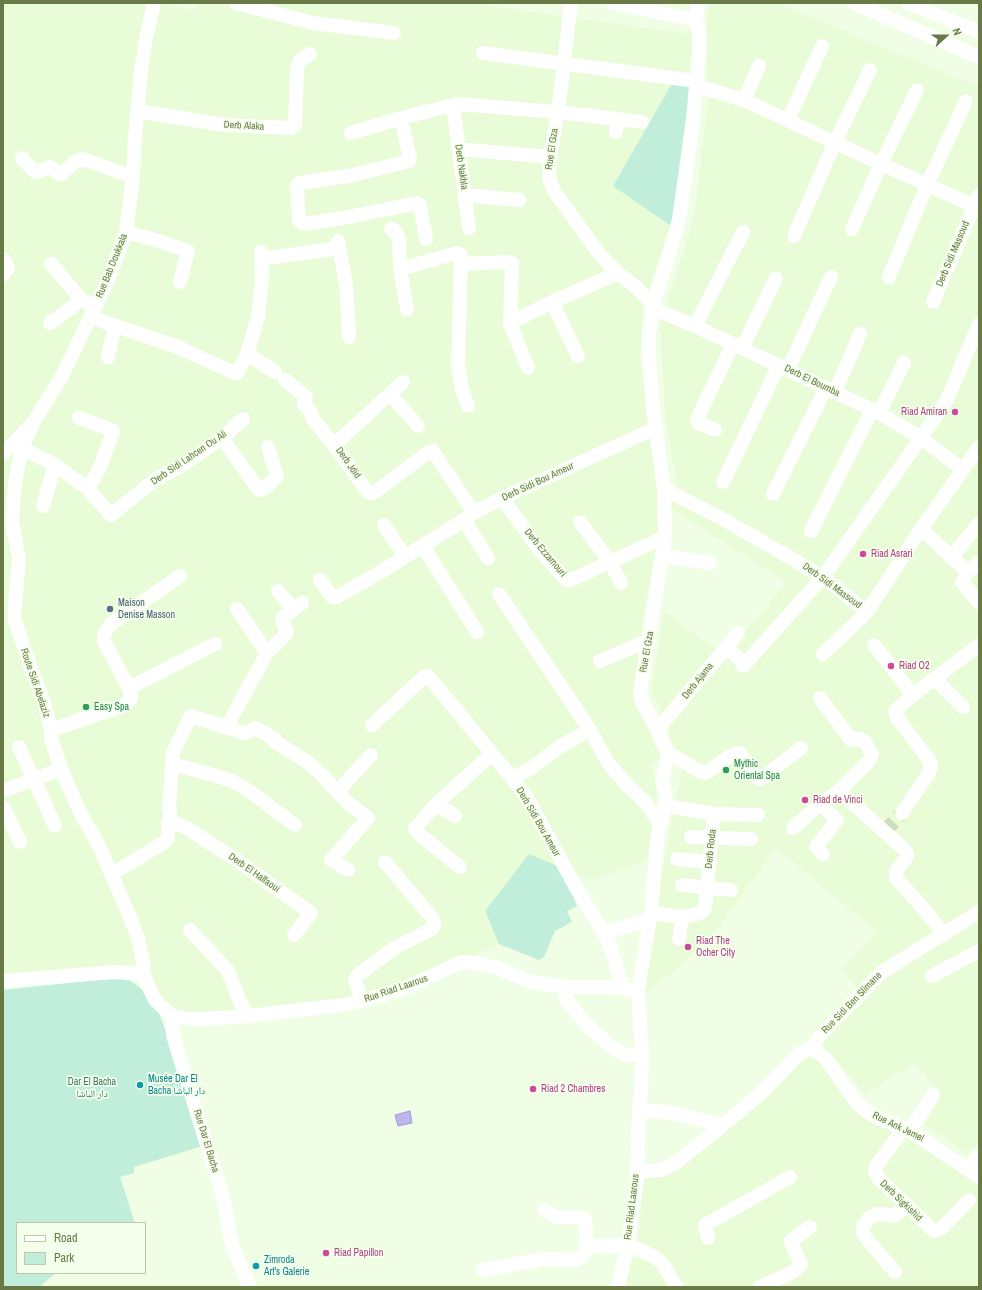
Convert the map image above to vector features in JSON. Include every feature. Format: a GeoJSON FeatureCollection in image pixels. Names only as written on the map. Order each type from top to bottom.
{"type":"FeatureCollection","features":[{"type":"Feature","properties":{"kind":"street","name":"Rue Bab Doukkala"},"geometry":{"type":"LineString","coordinates":[[3,454],[33,423],[62,376],[108,278],[126,232],[133,177],[137,111],[146,39],[154,3]]}},
{"type":"Feature","properties":{"kind":"street"},"geometry":{"type":"LineString","coordinates":[[236,3],[313,23],[394,33]]}},
{"type":"Feature","properties":{"kind":"street","name":"Rue El Gza"},"geometry":{"type":"LineString","coordinates":[[571,3],[558,112],[550,157],[549,178],[554,191],[600,255],[618,273],[637,288],[653,306]]}},
{"type":"Feature","properties":{"kind":"street"},"geometry":{"type":"LineString","coordinates":[[612,3],[696,20]]}},
{"type":"Feature","properties":{"kind":"street","name":"Rue El Gza"},"geometry":{"type":"LineString","coordinates":[[667,752],[658,729],[643,703],[640,692],[650,640],[664,537],[664,489],[652,398],[649,334],[653,306],[679,221],[696,84],[699,32],[696,20],[698,3]]}},
{"type":"Feature","properties":{"kind":"street"},"geometry":{"type":"LineString","coordinates":[[854,3],[979,56]]}},
{"type":"Feature","properties":{"kind":"street"},"geometry":{"type":"LineString","coordinates":[[908,3],[979,32]]}},
{"type":"Feature","properties":{"kind":"street"},"geometry":{"type":"LineString","coordinates":[[788,120],[822,46]]}},
{"type":"Feature","properties":{"kind":"street","name":"Derb Sidi Massoud"},"geometry":{"type":"LineString","coordinates":[[483,53],[524,60],[563,63],[696,84],[744,100],[927,185],[977,203],[933,302]]}},
{"type":"Feature","properties":{"kind":"street","name":"Derb Alaka"},"geometry":{"type":"LineString","coordinates":[[137,111],[225,125],[291,128],[295,125],[297,69],[299,62],[310,54]]}},
{"type":"Feature","properties":{"kind":"street"},"geometry":{"type":"LineString","coordinates":[[744,100],[759,66]]}},
{"type":"Feature","properties":{"kind":"street"},"geometry":{"type":"LineString","coordinates":[[794,236],[835,142],[870,70]]}},
{"type":"Feature","properties":{"kind":"street"},"geometry":{"type":"LineString","coordinates":[[852,229],[881,164],[917,90]]}},
{"type":"Feature","properties":{"kind":"street"},"geometry":{"type":"LineString","coordinates":[[889,277],[927,185],[966,102]]}},
{"type":"Feature","properties":{"kind":"street"},"geometry":{"type":"LineString","coordinates":[[351,133],[401,118],[458,104],[558,112],[617,125],[642,122]]}},
{"type":"Feature","properties":{"kind":"street","name":"Derb Nakhla"},"geometry":{"type":"LineString","coordinates":[[453,105],[469,228]]}},
{"type":"Feature","properties":{"kind":"street"},"geometry":{"type":"LineString","coordinates":[[401,118],[410,158],[409,161],[354,174],[299,183],[297,186],[299,220],[302,224],[305,224],[417,203],[420,206],[426,239]]}},
{"type":"Feature","properties":{"kind":"street"},"geometry":{"type":"LineString","coordinates":[[458,149],[550,157]]}},
{"type":"Feature","properties":{"kind":"street"},"geometry":{"type":"LineString","coordinates":[[22,158],[32,169],[38,172],[50,167],[61,174],[76,161],[83,159],[133,177]]}},
{"type":"Feature","properties":{"kind":"street"},"geometry":{"type":"LineString","coordinates":[[464,195],[519,200]]}},
{"type":"Feature","properties":{"kind":"street"},"geometry":{"type":"LineString","coordinates":[[391,229],[397,234],[399,240],[400,269],[407,309]]}},
{"type":"Feature","properties":{"kind":"street"},"geometry":{"type":"LineString","coordinates":[[126,232],[188,251],[180,282]]}},
{"type":"Feature","properties":{"kind":"street"},"geometry":{"type":"LineString","coordinates":[[695,326],[743,232]]}},
{"type":"Feature","properties":{"kind":"street"},"geometry":{"type":"LineString","coordinates":[[51,264],[93,311],[115,326],[178,346],[234,373],[237,373],[247,354],[255,330],[261,298],[261,256],[339,245],[346,284],[349,337]]}},
{"type":"Feature","properties":{"kind":"street"},"geometry":{"type":"LineString","coordinates":[[400,269],[457,253],[461,255],[462,264],[458,365],[462,390],[468,406]]}},
{"type":"Feature","properties":{"kind":"street"},"geometry":{"type":"LineString","coordinates":[[3,259],[8,268],[3,275]]}},
{"type":"Feature","properties":{"kind":"street"},"geometry":{"type":"LineString","coordinates":[[462,264],[512,263],[510,323],[528,368]]}},
{"type":"Feature","properties":{"kind":"street"},"geometry":{"type":"LineString","coordinates":[[510,323],[552,302],[618,273]]}},
{"type":"Feature","properties":{"kind":"street"},"geometry":{"type":"LineString","coordinates":[[723,482],[832,277]]}},
{"type":"Feature","properties":{"kind":"street"},"geometry":{"type":"LineString","coordinates":[[715,430],[698,423],[696,420],[776,278]]}},
{"type":"Feature","properties":{"kind":"street"},"geometry":{"type":"LineString","coordinates":[[50,323],[81,299]]}},
{"type":"Feature","properties":{"kind":"street"},"geometry":{"type":"LineString","coordinates":[[552,302],[578,356]]}},
{"type":"Feature","properties":{"kind":"street","name":"Derb El Boumba"},"geometry":{"type":"LineString","coordinates":[[653,306],[876,411],[921,438],[963,470]]}},
{"type":"Feature","properties":{"kind":"street"},"geometry":{"type":"LineString","coordinates":[[726,647],[744,665],[823,577],[921,438],[950,394],[979,324]]}},
{"type":"Feature","properties":{"kind":"street"},"geometry":{"type":"LineString","coordinates":[[108,357],[115,326]]}},
{"type":"Feature","properties":{"kind":"street"},"geometry":{"type":"LineString","coordinates":[[773,494],[860,334]]}},
{"type":"Feature","properties":{"kind":"street","name":"Derb Jdid"},"geometry":{"type":"LineString","coordinates":[[247,354],[285,380],[305,396],[306,398],[304,403],[311,412],[314,421],[334,444],[367,491],[370,493],[375,492],[429,452],[433,451],[436,453],[469,516]]}},
{"type":"Feature","properties":{"kind":"street"},"geometry":{"type":"LineString","coordinates":[[811,531],[876,411],[904,363]]}},
{"type":"Feature","properties":{"kind":"street"},"geometry":{"type":"LineString","coordinates":[[334,444],[403,382]]}},
{"type":"Feature","properties":{"kind":"street"},"geometry":{"type":"LineString","coordinates":[[390,394],[418,426]]}},
{"type":"Feature","properties":{"kind":"street"},"geometry":{"type":"LineString","coordinates":[[79,418],[112,430],[113,434],[93,480],[87,488]]}},
{"type":"Feature","properties":{"kind":"street","name":"Derb Sidi Lahcen Ou Ali"},"geometry":{"type":"LineString","coordinates":[[22,448],[55,465],[87,488],[110,514],[114,514],[156,479],[181,466],[222,438],[242,419]]}},
{"type":"Feature","properties":{"kind":"street","name":"Route Sidi Abelaziz"},"geometry":{"type":"LineString","coordinates":[[33,423],[22,448],[14,482],[10,542],[19,558],[8,617],[43,699],[51,730],[51,738],[61,768],[79,810],[100,848],[112,874],[138,938],[143,962],[144,977]]}},
{"type":"Feature","properties":{"kind":"street","name":"Derb Sidi Bou Ameur"},"geometry":{"type":"LineString","coordinates":[[320,580],[334,598],[379,574],[469,516],[502,498],[656,428]]}},
{"type":"Feature","properties":{"kind":"street"},"geometry":{"type":"LineString","coordinates":[[222,438],[259,490],[265,488],[277,476],[268,447]]}},
{"type":"Feature","properties":{"kind":"street","name":"Derb Sidi Massoud"},"geometry":{"type":"LineString","coordinates":[[664,489],[721,518],[823,577],[868,612],[921,529],[979,446]]}},
{"type":"Feature","properties":{"kind":"street"},"geometry":{"type":"LineString","coordinates":[[43,506],[55,465]]}},
{"type":"Feature","properties":{"kind":"street","name":"Derb Ezzamouri"},"geometry":{"type":"LineString","coordinates":[[502,498],[538,548],[566,580],[571,580],[664,537]]}},
{"type":"Feature","properties":{"kind":"street"},"geometry":{"type":"LineString","coordinates":[[469,516],[488,558]]}},
{"type":"Feature","properties":{"kind":"street"},"geometry":{"type":"LineString","coordinates":[[580,522],[610,562],[621,583]]}},
{"type":"Feature","properties":{"kind":"street"},"geometry":{"type":"LineString","coordinates":[[951,558],[979,523]]}},
{"type":"Feature","properties":{"kind":"street"},"geometry":{"type":"LineString","coordinates":[[384,525],[405,557]]}},
{"type":"Feature","properties":{"kind":"street"},"geometry":{"type":"LineString","coordinates":[[921,529],[968,572]]}},
{"type":"Feature","properties":{"kind":"street"},"geometry":{"type":"LineString","coordinates":[[422,546],[477,632]]}},
{"type":"Feature","properties":{"kind":"street"},"geometry":{"type":"LineString","coordinates":[[662,556],[710,563]]}},
{"type":"Feature","properties":{"kind":"street"},"geometry":{"type":"LineString","coordinates":[[979,562],[968,572],[962,582],[979,603]]}},
{"type":"Feature","properties":{"kind":"street"},"geometry":{"type":"LineString","coordinates":[[51,730],[125,705],[130,700],[128,688],[104,641],[104,634],[111,624],[180,576]]}},
{"type":"Feature","properties":{"kind":"street"},"geometry":{"type":"LineString","coordinates":[[226,728],[267,653],[286,634],[286,629],[282,618],[297,606],[278,591]]}},
{"type":"Feature","properties":{"kind":"street"},"geometry":{"type":"LineString","coordinates":[[499,594],[590,730],[608,763],[626,784],[645,802],[660,824]]}},
{"type":"Feature","properties":{"kind":"street"},"geometry":{"type":"LineString","coordinates":[[237,609],[267,653]]}},
{"type":"Feature","properties":{"kind":"street"},"geometry":{"type":"LineString","coordinates":[[823,654],[868,612]]}},
{"type":"Feature","properties":{"kind":"street","name":"Derb Ajama"},"geometry":{"type":"LineString","coordinates":[[658,729],[738,633]]}},
{"type":"Feature","properties":{"kind":"street"},"geometry":{"type":"LineString","coordinates":[[600,661],[650,640]]}},
{"type":"Feature","properties":{"kind":"street"},"geometry":{"type":"LineString","coordinates":[[128,688],[215,644]]}},
{"type":"Feature","properties":{"kind":"street"},"geometry":{"type":"LineString","coordinates":[[874,644],[913,695]]}},
{"type":"Feature","properties":{"kind":"street"},"geometry":{"type":"LineString","coordinates":[[902,813],[931,769],[929,760],[895,713],[897,708],[979,645]]}},
{"type":"Feature","properties":{"kind":"street","name":"Derb Sidi Bou Ameur"},"geometry":{"type":"LineString","coordinates":[[372,725],[424,676],[429,677],[512,778],[528,801],[572,880],[604,933],[610,945],[623,988]]}},
{"type":"Feature","properties":{"kind":"street"},"geometry":{"type":"LineString","coordinates":[[935,679],[963,707]]}},
{"type":"Feature","properties":{"kind":"street"},"geometry":{"type":"LineString","coordinates":[[793,828],[820,804],[840,791],[869,761],[872,754],[864,740],[851,740],[820,698]]}},
{"type":"Feature","properties":{"kind":"street"},"geometry":{"type":"LineString","coordinates":[[112,874],[163,844],[168,839],[168,822],[171,821],[170,806],[173,752],[191,716],[246,733],[255,728],[309,763],[337,792],[368,818],[332,860],[348,870]]}},
{"type":"Feature","properties":{"kind":"street"},"geometry":{"type":"LineString","coordinates":[[512,778],[530,769],[559,747],[590,730]]}},
{"type":"Feature","properties":{"kind":"street"},"geometry":{"type":"LineString","coordinates":[[19,747],[55,826]]}},
{"type":"Feature","properties":{"kind":"street"},"geometry":{"type":"LineString","coordinates":[[667,752],[699,771],[706,773],[734,754],[740,753],[758,778],[761,779],[801,748]]}},
{"type":"Feature","properties":{"kind":"street"},"geometry":{"type":"LineString","coordinates":[[638,991],[650,916],[660,824],[666,806],[662,779],[667,759],[667,752]]}},
{"type":"Feature","properties":{"kind":"street"},"geometry":{"type":"LineString","coordinates":[[460,867],[415,831],[416,827],[436,804],[492,754]]}},
{"type":"Feature","properties":{"kind":"street"},"geometry":{"type":"LineString","coordinates":[[337,792],[371,755]]}},
{"type":"Feature","properties":{"kind":"street"},"geometry":{"type":"LineString","coordinates":[[172,764],[234,782],[248,790],[295,825]]}},
{"type":"Feature","properties":{"kind":"street"},"geometry":{"type":"LineString","coordinates":[[3,791],[34,780],[61,768]]}},
{"type":"Feature","properties":{"kind":"street"},"geometry":{"type":"LineString","coordinates":[[840,791],[905,850],[907,855],[896,871],[896,878],[943,933]]}},
{"type":"Feature","properties":{"kind":"street"},"geometry":{"type":"LineString","coordinates":[[436,804],[456,816]]}},
{"type":"Feature","properties":{"kind":"street"},"geometry":{"type":"LineString","coordinates":[[820,804],[837,820],[816,847],[823,854]]}},
{"type":"Feature","properties":{"kind":"street"},"geometry":{"type":"LineString","coordinates":[[666,806],[714,814],[758,815]]}},
{"type":"Feature","properties":{"kind":"street"},"geometry":{"type":"LineString","coordinates":[[3,807],[20,842]]}},
{"type":"Feature","properties":{"kind":"street","name":"Derb Roda"},"geometry":{"type":"LineString","coordinates":[[650,916],[692,916],[702,912],[705,908],[714,814]]}},
{"type":"Feature","properties":{"kind":"street","name":"Derb El Halfaoui"},"geometry":{"type":"LineString","coordinates":[[171,821],[184,827],[235,860],[311,913],[294,935]]}},
{"type":"Feature","properties":{"kind":"street"},"geometry":{"type":"LineString","coordinates":[[691,837],[751,839]]}},
{"type":"Feature","properties":{"kind":"street"},"geometry":{"type":"LineString","coordinates":[[677,859],[709,862]]}},
{"type":"Feature","properties":{"kind":"street"},"geometry":{"type":"LineString","coordinates":[[362,1001],[355,980],[358,975],[396,947],[434,926],[433,919],[385,862]]}},
{"type":"Feature","properties":{"kind":"street"},"geometry":{"type":"LineString","coordinates":[[682,885],[731,890]]}},
{"type":"Feature","properties":{"kind":"street","name":"Rue Sidi Ben Slimane"},"geometry":{"type":"LineString","coordinates":[[637,1172],[660,1170],[670,1166],[759,1095],[798,1055],[806,1050],[812,1049],[819,1036],[882,972],[979,912]]}},
{"type":"Feature","properties":{"kind":"street"},"geometry":{"type":"LineString","coordinates":[[604,933],[650,916]]}},
{"type":"Feature","properties":{"kind":"street"},"geometry":{"type":"LineString","coordinates":[[679,939],[682,916]]}},
{"type":"Feature","properties":{"kind":"street"},"geometry":{"type":"LineString","coordinates":[[190,930],[228,971],[240,1002],[248,1016]]}},
{"type":"Feature","properties":{"kind":"street"},"geometry":{"type":"LineString","coordinates":[[932,976],[979,951]]}},
{"type":"Feature","properties":{"kind":"street","name":"Rue Riad Laarous"},"geometry":{"type":"LineString","coordinates":[[172,1016],[188,1019],[202,1019],[248,1016],[342,1005],[362,1001],[405,988],[461,962],[495,967],[531,982],[566,987],[623,988],[638,991],[642,1055],[637,1172],[628,1245],[618,1287]]}},
{"type":"Feature","properties":{"kind":"street"},"geometry":{"type":"LineString","coordinates":[[3,981],[129,972],[144,977],[155,1000],[172,1016]]}},
{"type":"Feature","properties":{"kind":"street"},"geometry":{"type":"LineString","coordinates":[[566,987],[566,998],[586,1024],[609,1045],[625,1055],[642,1055]]}},
{"type":"Feature","properties":{"kind":"street","name":"Rue Dar El Bacha"},"geometry":{"type":"LineString","coordinates":[[172,1016],[173,1036],[224,1200],[232,1245],[250,1287]]}},
{"type":"Feature","properties":{"kind":"street","name":"Rue Ank Jemel"},"geometry":{"type":"LineString","coordinates":[[812,1049],[826,1059],[856,1102],[866,1111],[907,1130],[975,1172]]}},
{"type":"Feature","properties":{"kind":"street"},"geometry":{"type":"LineString","coordinates":[[907,1130],[933,1095]]}},
{"type":"Feature","properties":{"kind":"street"},"geometry":{"type":"LineString","coordinates":[[639,1112],[658,1111],[684,1115],[722,1126]]}},
{"type":"Feature","properties":{"kind":"street","name":"Derb Sigkishid"},"geometry":{"type":"LineString","coordinates":[[907,1130],[877,1165],[875,1170],[878,1178],[934,1232],[941,1229],[969,1200]]}},
{"type":"Feature","properties":{"kind":"street"},"geometry":{"type":"LineString","coordinates":[[975,1172],[979,1155]]}},
{"type":"Feature","properties":{"kind":"street"},"geometry":{"type":"LineString","coordinates":[[708,1238],[705,1226],[790,1177]]}},
{"type":"Feature","properties":{"kind":"street"},"geometry":{"type":"LineString","coordinates":[[895,1272],[866,1238],[863,1232],[863,1227],[869,1218],[877,1214],[897,1215],[908,1206]]}},
{"type":"Feature","properties":{"kind":"street"},"geometry":{"type":"LineString","coordinates":[[545,1210],[556,1217],[585,1218],[587,1249]]}},
{"type":"Feature","properties":{"kind":"street"},"geometry":{"type":"LineString","coordinates":[[760,1287],[793,1272],[801,1264],[791,1241],[810,1227]]}},
{"type":"Feature","properties":{"kind":"street"},"geometry":{"type":"LineString","coordinates":[[483,1270],[544,1259],[576,1260],[580,1258],[587,1249],[593,1246],[628,1245],[653,1256],[661,1262],[677,1287]]}},
{"type":"Feature","properties":{"kind":"shaded area"},"geometry":{"type":"Polygon","coordinates":[[[3,3],[159,3],[196,10],[198,3],[468,3],[696,35],[691,82],[674,80],[613,186],[671,226],[643,306],[640,358],[647,415],[657,469],[658,540],[643,616],[642,643],[633,699],[661,759],[651,765],[658,787],[647,860],[592,880],[529,854],[485,911],[499,944],[396,992],[193,1020],[160,1001],[149,963],[3,978],[3,3]]]}},
{"type":"Feature","properties":{"kind":"shaded area"},"geometry":{"type":"Polygon","coordinates":[[[710,3],[777,3],[979,87],[979,1143],[968,1154],[925,1125],[940,1091],[914,1063],[865,1094],[811,1032],[857,987],[842,969],[878,933],[776,848],[721,924],[679,967],[643,996],[666,850],[682,770],[662,713],[651,690],[664,612],[724,655],[787,583],[671,508],[677,481],[666,424],[660,326],[694,217],[708,102],[707,18],[710,3]]]}},
{"type":"Feature","properties":{"kind":"shaded area"},"geometry":{"type":"Polygon","coordinates":[[[814,1042],[875,1125],[901,1131],[979,1180],[979,1287],[621,1287],[637,1247],[644,1173],[687,1161],[814,1042]]]}},
{"type":"Feature","properties":{"kind":"shaded area"},"geometry":{"type":"Polygon","coordinates":[[[410,1111],[412,1123],[398,1126],[395,1115],[410,1111]]]}},
{"type":"Feature","properties":{"kind":"green space"},"geometry":{"type":"Polygon","coordinates":[[[674,80],[691,82],[671,226],[613,186],[674,80]]]}},
{"type":"Feature","properties":{"kind":"green space"},"geometry":{"type":"Polygon","coordinates":[[[529,854],[562,868],[577,906],[567,911],[572,922],[555,931],[544,957],[539,960],[499,944],[485,911],[529,854]]]}},
{"type":"Feature","properties":{"kind":"green space","name":"Dar El Bacha دار الباشا"},"geometry":{"type":"Polygon","coordinates":[[[125,977],[144,991],[159,1013],[188,1090],[206,1145],[134,1167],[134,1173],[120,1177],[135,1222],[16,1222],[16,1274],[55,1274],[39,1287],[3,1287],[3,990],[125,977]]]}},
{"type":"Feature","properties":{"kind":"tunnel"},"geometry":{"type":"LineString","coordinates":[[884,832],[902,813]]}},
{"type":"Feature","properties":{"kind":"place","name":"Riad Amiran"},"geometry":{"type":"Point","coordinates":[955,412]}},
{"type":"Feature","properties":{"kind":"place","name":"Riad Asrari"},"geometry":{"type":"Point","coordinates":[863,554]}},
{"type":"Feature","properties":{"kind":"place","name":"Maison Denise Masson"},"geometry":{"type":"Point","coordinates":[110,609]}},
{"type":"Feature","properties":{"kind":"place","name":"Riad O2"},"geometry":{"type":"Point","coordinates":[891,666]}},
{"type":"Feature","properties":{"kind":"place","name":"Easy Spa"},"geometry":{"type":"Point","coordinates":[86,707]}},
{"type":"Feature","properties":{"kind":"place","name":"Mythic Oriental Spa"},"geometry":{"type":"Point","coordinates":[726,770]}},
{"type":"Feature","properties":{"kind":"place","name":"Riad de Vinci"},"geometry":{"type":"Point","coordinates":[805,800]}},
{"type":"Feature","properties":{"kind":"place","name":"Riad The Ocher City"},"geometry":{"type":"Point","coordinates":[688,947]}},
{"type":"Feature","properties":{"kind":"place","name":"Musée Dar El Bacha دار الباشا"},"geometry":{"type":"Point","coordinates":[140,1085]}},
{"type":"Feature","properties":{"kind":"place","name":"Riad 2 Chambres"},"geometry":{"type":"Point","coordinates":[533,1089]}},
{"type":"Feature","properties":{"kind":"place","name":"Riad Papillon"},"geometry":{"type":"Point","coordinates":[326,1253]}},
{"type":"Feature","properties":{"kind":"place","name":"Zimroda Art's Galerie"},"geometry":{"type":"Point","coordinates":[256,1266]}}]}
